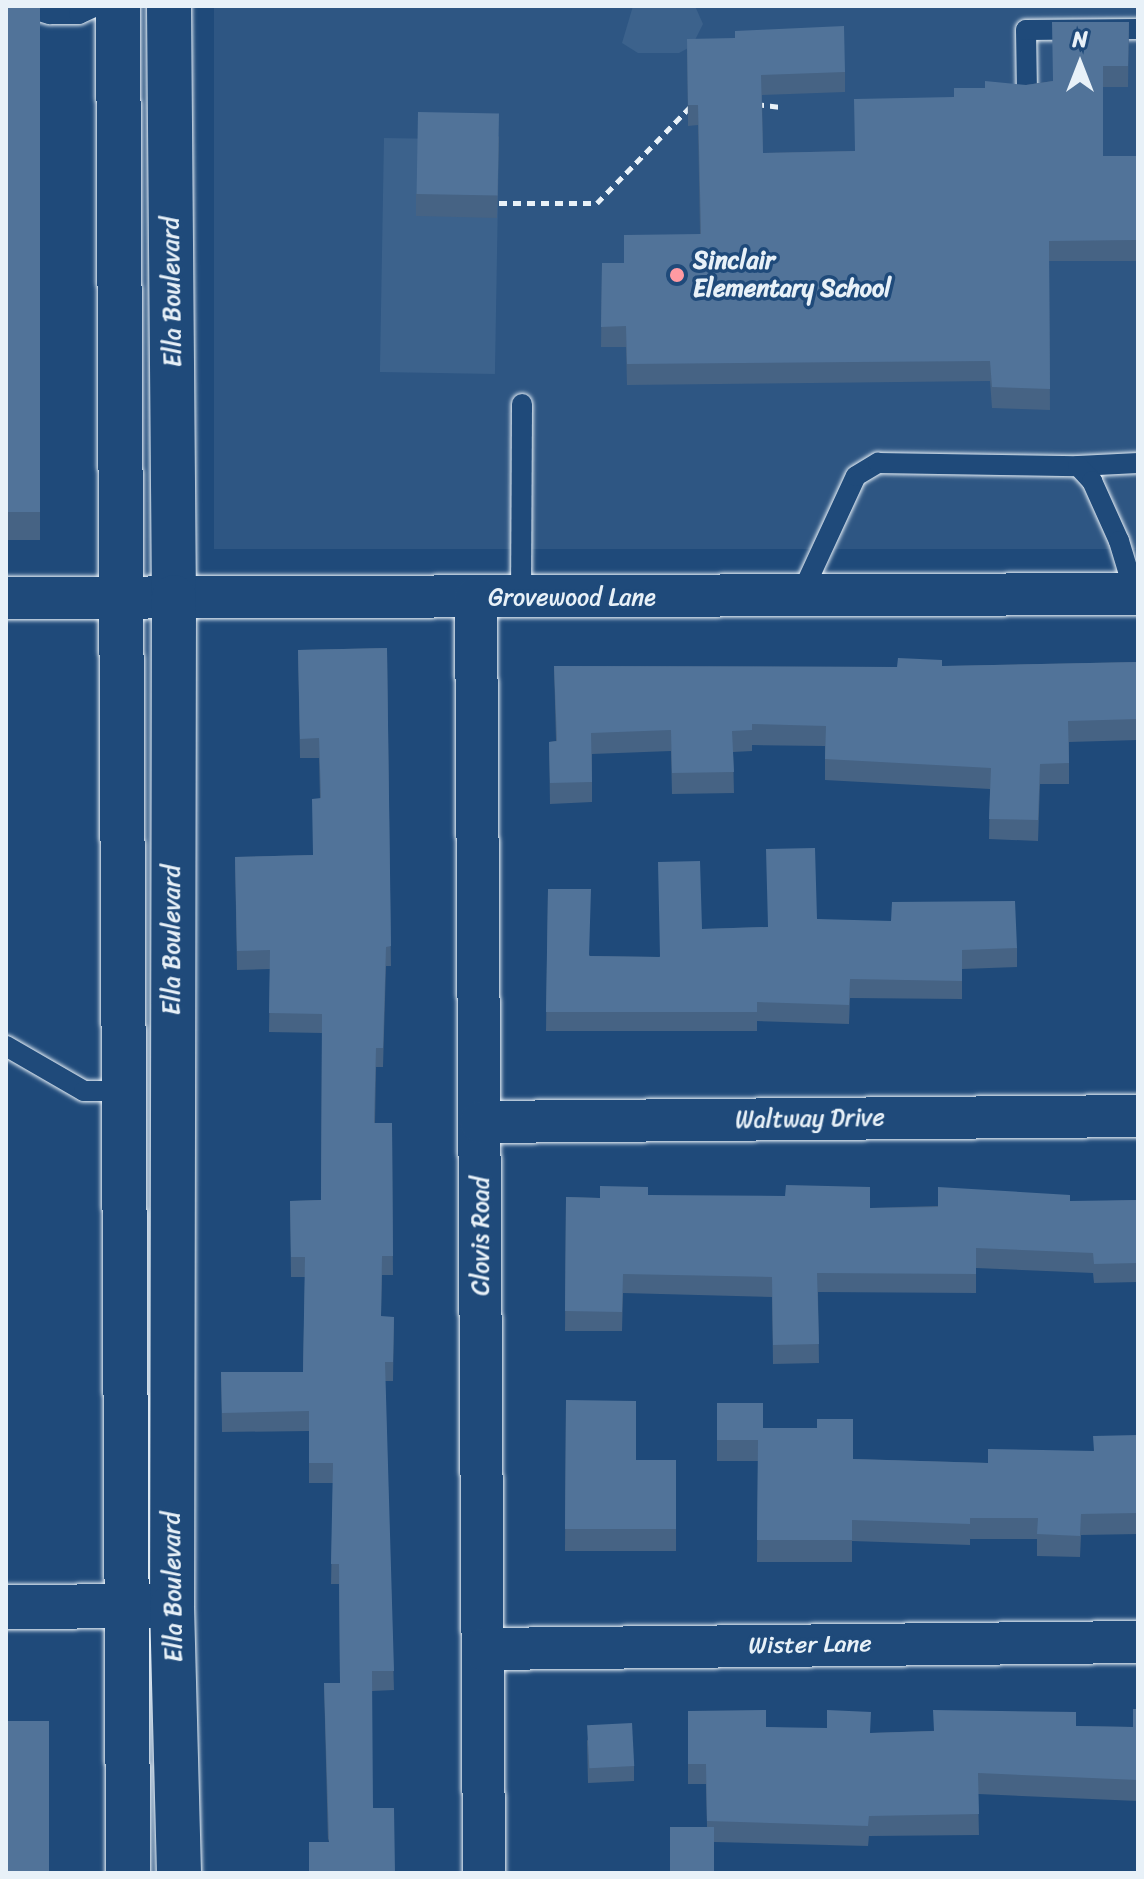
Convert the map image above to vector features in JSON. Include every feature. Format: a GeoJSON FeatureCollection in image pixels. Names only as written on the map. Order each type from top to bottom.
{"type":"FeatureCollection","features":[{"type":"Feature","properties":{"kind":"main road","name":"Ella Boulevard"},"geometry":{"type":"LineString","coordinates":[[118,6],[128,1873]]}},
{"type":"Feature","properties":{"kind":"main road","name":"Ella Boulevard"},"geometry":{"type":"LineString","coordinates":[[169,6],[174,597],[172,1606],[179,1873]]}},
{"type":"Feature","properties":{"kind":"main road"},"geometry":{"type":"LineString","coordinates":[[6,1607],[172,1606]]}},
{"type":"Feature","properties":{"kind":"street","name":"Grovewood Lane"},"geometry":{"type":"LineString","coordinates":[[6,598],[1136,594]]}},
{"type":"Feature","properties":{"kind":"street","name":"Clovis Road"},"geometry":{"type":"LineString","coordinates":[[476,598],[484,1873]]}},
{"type":"Feature","properties":{"kind":"street","name":"Waltway Drive"},"geometry":{"type":"LineString","coordinates":[[481,1122],[1138,1116]]}},
{"type":"Feature","properties":{"kind":"street","name":"Wister Lane"},"geometry":{"type":"LineString","coordinates":[[483,1649],[1138,1642]]}},
{"type":"Feature","properties":{"kind":"lane"},"geometry":{"type":"LineString","coordinates":[[23,6],[50,14],[79,14],[96,6]]}},
{"type":"Feature","properties":{"kind":"lane"},"geometry":{"type":"LineString","coordinates":[[1027,93],[1026,30],[1138,29]]}},
{"type":"Feature","properties":{"kind":"lane"},"geometry":{"type":"LineString","coordinates":[[521,598],[522,404]]}},
{"type":"Feature","properties":{"kind":"lane"},"geometry":{"type":"LineString","coordinates":[[800,597],[856,476],[878,463],[1078,466],[1138,463]]}},
{"type":"Feature","properties":{"kind":"lane"},"geometry":{"type":"LineString","coordinates":[[1078,466],[1092,481],[1119,541],[1136,594]]}},
{"type":"Feature","properties":{"kind":"lane"},"geometry":{"type":"LineString","coordinates":[[6,1046],[84,1091],[123,1091]]}},
{"type":"Feature","properties":{"kind":"path"},"geometry":{"type":"LineString","coordinates":[[499,203],[597,203],[701,97]]}},
{"type":"Feature","properties":{"kind":"path"},"geometry":{"type":"LineString","coordinates":[[741,102],[781,107]]}},
{"type":"Feature","properties":{"kind":"shaded area","name":"Sinclair Elementary School"},"geometry":{"type":"Polygon","coordinates":[[[214,6],[1138,6],[1138,549],[214,549],[214,6]]]}},
{"type":"Feature","properties":{"kind":"shaded area"},"geometry":{"type":"Polygon","coordinates":[[[633,6],[695,6],[703,24],[692,46],[679,53],[638,53],[622,43],[633,6]]]}},
{"type":"Feature","properties":{"kind":"shaded area"},"geometry":{"type":"Polygon","coordinates":[[[384,138],[499,140],[495,374],[380,372],[384,138]]]}},
{"type":"Feature","properties":{"kind":"building"},"geometry":{"type":"Polygon","coordinates":[[[6,8],[40,8],[40,512],[6,512],[6,8]]]}},
{"type":"Feature","properties":{"kind":"building"},"geometry":{"type":"Polygon","coordinates":[[[1052,22],[1129,22],[1128,66],[1103,66],[1103,156],[1136,156],[1137,240],[1049,241],[1050,389],[992,387],[990,361],[627,364],[626,326],[601,327],[602,263],[624,263],[624,235],[701,234],[698,105],[688,105],[687,39],[735,38],[735,31],[844,26],[845,72],[761,75],[763,153],[855,151],[854,99],[954,97],[954,88],[985,88],[985,81],[1026,85],[1053,81],[1052,22]]]}},
{"type":"Feature","properties":{"kind":"building"},"geometry":{"type":"Polygon","coordinates":[[[418,112],[499,113],[498,195],[417,194],[418,112]]]}},
{"type":"Feature","properties":{"kind":"building"},"geometry":{"type":"Polygon","coordinates":[[[387,648],[391,946],[386,947],[383,1048],[376,1048],[374,1123],[392,1123],[393,1256],[382,1256],[381,1316],[394,1317],[393,1362],[385,1362],[394,1671],[372,1671],[373,1808],[394,1808],[395,1873],[309,1873],[309,1842],[329,1842],[324,1683],[340,1683],[339,1564],[331,1564],[333,1463],[309,1463],[309,1411],[222,1413],[221,1372],[303,1372],[305,1257],[291,1257],[290,1201],[321,1200],[322,1014],[269,1013],[270,950],[237,951],[235,857],[313,855],[312,799],[321,798],[319,738],[300,739],[298,650],[387,648]]]}},
{"type":"Feature","properties":{"kind":"building"},"geometry":{"type":"Polygon","coordinates":[[[898,658],[942,660],[942,666],[1138,662],[1138,719],[1068,721],[1069,763],[1040,764],[1038,820],[989,819],[991,768],[825,759],[826,726],[752,724],[752,730],[732,731],[734,772],[672,773],[671,730],[591,733],[592,782],[550,783],[549,742],[557,741],[554,666],[897,667],[898,658]]]}},
{"type":"Feature","properties":{"kind":"building"},"geometry":{"type":"Polygon","coordinates":[[[815,848],[817,919],[891,921],[892,902],[1015,901],[1017,948],[962,950],[962,981],[850,979],[849,1005],[757,1002],[757,1012],[546,1012],[548,889],[591,889],[589,956],[660,957],[658,862],[700,861],[702,929],[768,927],[766,849],[815,848]]]}},
{"type":"Feature","properties":{"kind":"building"},"geometry":{"type":"Polygon","coordinates":[[[786,1185],[870,1187],[870,1208],[938,1207],[938,1187],[1070,1195],[1070,1201],[1138,1200],[1138,1263],[1094,1264],[1093,1253],[976,1248],[976,1274],[817,1273],[819,1344],[773,1345],[772,1277],[623,1274],[622,1312],[565,1311],[566,1197],[600,1198],[600,1186],[648,1187],[648,1195],[785,1196],[786,1185]]]}},
{"type":"Feature","properties":{"kind":"building"},"geometry":{"type":"Polygon","coordinates":[[[566,1400],[636,1401],[636,1460],[676,1460],[676,1529],[565,1529],[566,1400]]]}},
{"type":"Feature","properties":{"kind":"building"},"geometry":{"type":"Polygon","coordinates":[[[717,1403],[763,1403],[763,1428],[817,1428],[817,1419],[853,1419],[853,1459],[988,1463],[988,1449],[1094,1451],[1093,1436],[1138,1435],[1138,1513],[1081,1514],[1080,1536],[1037,1534],[1038,1518],[970,1518],[970,1524],[852,1520],[852,1540],[757,1540],[758,1440],[717,1440],[717,1403]]]}},
{"type":"Feature","properties":{"kind":"building"},"geometry":{"type":"Polygon","coordinates":[[[1133,1709],[1138,1709],[1138,1780],[978,1773],[979,1814],[869,1816],[868,1826],[707,1821],[706,1764],[688,1764],[688,1711],[766,1710],[766,1727],[827,1728],[827,1710],[871,1712],[870,1733],[934,1731],[933,1710],[1076,1712],[1076,1726],[1133,1727],[1133,1709]]]}},
{"type":"Feature","properties":{"kind":"building"},"geometry":{"type":"Polygon","coordinates":[[[6,1721],[49,1721],[49,1873],[6,1873],[6,1721]]]}},
{"type":"Feature","properties":{"kind":"building"},"geometry":{"type":"Polygon","coordinates":[[[632,1723],[634,1766],[589,1768],[587,1725],[632,1723]]]}},
{"type":"Feature","properties":{"kind":"building"},"geometry":{"type":"Polygon","coordinates":[[[670,1827],[714,1827],[714,1873],[670,1873],[670,1827]]]}},
{"type":"Feature","properties":{"kind":"place","name":"Sinclair Elementary School"},"geometry":{"type":"Point","coordinates":[677,275]}}]}
